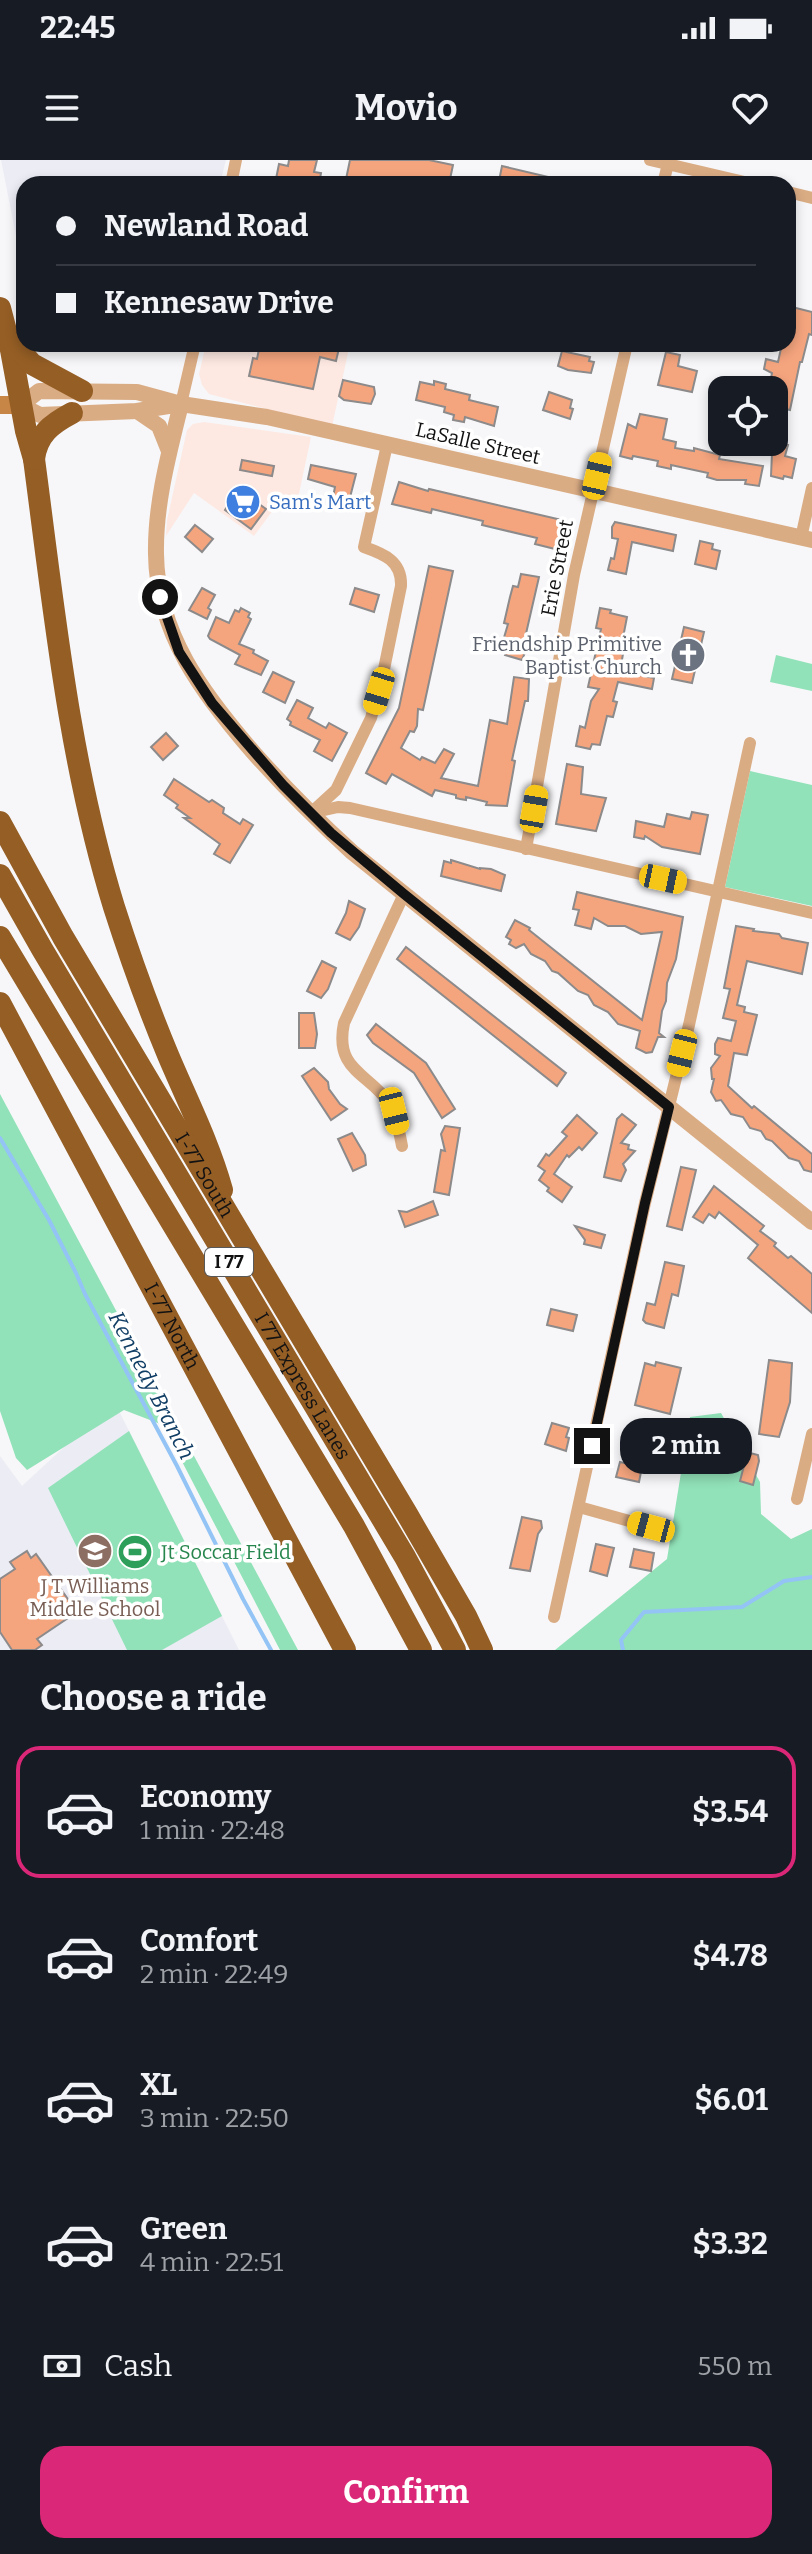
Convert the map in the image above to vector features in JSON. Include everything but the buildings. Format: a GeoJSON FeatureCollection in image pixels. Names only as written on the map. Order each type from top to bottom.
{"type":"FeatureCollection","features":[{"type":"Feature","properties":{"kind":"highway"},"geometry":{"type":"LineString","coordinates":[[0,308],[8,336],[10,405],[34,459],[70,724],[104,871],[145,998],[212,1153],[229,1215]]}},
{"type":"Feature","properties":{"kind":"highway"},"geometry":{"type":"LineString","coordinates":[[8,336],[16,345]]}},
{"type":"Feature","properties":{"kind":"highway"},"geometry":{"type":"LineString","coordinates":[[22,352],[32,364],[82,391]]}},
{"type":"Feature","properties":{"kind":"highway"},"geometry":{"type":"LineString","coordinates":[[34,459],[42,434],[72,413]]}},
{"type":"Feature","properties":{"kind":"highway","name":"I-77 South"},"geometry":{"type":"LineString","coordinates":[[0,822],[63,937],[407,1514],[466,1616],[482,1650]]}},
{"type":"Feature","properties":{"kind":"highway","name":"I 77 Express Lanes"},"geometry":{"type":"LineString","coordinates":[[0,875],[405,1557],[455,1650]]}},
{"type":"Feature","properties":{"kind":"highway","name":"I 77 Express Lanes"},"geometry":{"type":"LineString","coordinates":[[0,937],[354,1526],[421,1650]]}},
{"type":"Feature","properties":{"kind":"highway","name":"I-77 North"},"geometry":{"type":"LineString","coordinates":[[0,1004],[345,1650]]}},
{"type":"Feature","properties":{"kind":"street"},"geometry":{"type":"LineString","coordinates":[[650,160],[722,176]]}},
{"type":"Feature","properties":{"kind":"street"},"geometry":{"type":"LineString","coordinates":[[193,352],[159,509],[156,555],[160,597],[171,634],[190,671],[212,703],[267,767],[352,852],[812,1222]]}},
{"type":"Feature","properties":{"kind":"street","name":"Erie Street"},"geometry":{"type":"LineString","coordinates":[[526,849],[574,575],[625,352]]}},
{"type":"Feature","properties":{"kind":"street","name":"LaSalle Street"},"geometry":{"type":"LineString","coordinates":[[10,405],[39,391],[137,392],[181,404],[267,417],[807,539]]}},
{"type":"Feature","properties":{"kind":"street","name":"LaSalle Street"},"geometry":{"type":"LineString","coordinates":[[10,405],[40,415],[137,411],[181,404]]}},
{"type":"Feature","properties":{"kind":"street"},"geometry":{"type":"LineString","coordinates":[[137,411],[159,426],[167,441],[169,455]]}},
{"type":"Feature","properties":{"kind":"street"},"geometry":{"type":"LineString","coordinates":[[311,813],[336,790],[371,718],[383,674],[401,575],[385,554],[364,547],[387,445]]}},
{"type":"Feature","properties":{"kind":"street"},"geometry":{"type":"LineString","coordinates":[[807,539],[812,488]]}},
{"type":"Feature","properties":{"kind":"street"},"geometry":{"type":"LineString","coordinates":[[554,1617],[750,743]]}},
{"type":"Feature","properties":{"kind":"street"},"geometry":{"type":"LineString","coordinates":[[311,813],[338,807],[350,808],[812,913]]}},
{"type":"Feature","properties":{"kind":"street"},"geometry":{"type":"LineString","coordinates":[[402,1146],[394,1111],[388,1100],[350,1064],[342,1038],[344,1023],[404,894]]}},
{"type":"Feature","properties":{"kind":"street"},"geometry":{"type":"LineString","coordinates":[[797,1499],[812,1434]]}},
{"type":"Feature","properties":{"kind":"street"},"geometry":{"type":"LineString","coordinates":[[579,1507],[651,1527]]}},
{"type":"Feature","properties":{"kind":"shaded area"},"geometry":{"type":"Polygon","coordinates":[[[1,160],[226,160],[222,176],[16,176],[16,236],[1,160]]]}},
{"type":"Feature","properties":{"kind":"shaded area"},"geometry":{"type":"Polygon","coordinates":[[[204,352],[348,352],[332,426],[209,394],[199,374],[204,352]]]}},
{"type":"Feature","properties":{"kind":"shaded area"},"geometry":{"type":"Polygon","coordinates":[[[204,422],[311,437],[296,508],[282,498],[254,536],[194,493],[166,536],[187,430],[193,424],[204,422]]]}},
{"type":"Feature","properties":{"kind":"shaded area","name":"J T Williams Middle School"},"geometry":{"type":"Polygon","coordinates":[[[114,1401],[239,1650],[0,1650],[0,1456],[22,1486],[114,1401]]]}},
{"type":"Feature","properties":{"kind":"green space"},"geometry":{"type":"Polygon","coordinates":[[[776,655],[812,664],[812,691],[770,682],[776,655]]]}},
{"type":"Feature","properties":{"kind":"green space"},"geometry":{"type":"Polygon","coordinates":[[[750,771],[812,785],[812,906],[725,887],[750,771]]]}},
{"type":"Feature","properties":{"kind":"green space"},"geometry":{"type":"Polygon","coordinates":[[[0,1094],[298,1650],[280,1650],[163,1425],[124,1410],[27,1470],[16,1458],[0,1411],[0,1094]]]}},
{"type":"Feature","properties":{"kind":"green space"},"geometry":{"type":"Polygon","coordinates":[[[721,1413],[760,1482],[761,1514],[791,1539],[812,1529],[812,1650],[555,1650],[667,1559],[690,1417],[721,1413]]]}},
{"type":"Feature","properties":{"kind":"green space","name":"Jt Soccar Field"},"geometry":{"type":"Polygon","coordinates":[[[129,1431],[222,1616],[162,1650],[127,1650],[48,1488],[129,1431]]]}},
{"type":"Feature","properties":{"kind":"waterway","name":"Kennedy Branch"},"geometry":{"type":"LineString","coordinates":[[0,1138],[49,1220],[271,1650]]}},
{"type":"Feature","properties":{"kind":"waterway"},"geometry":{"type":"LineString","coordinates":[[623,1650],[621,1640],[644,1612],[742,1607],[784,1581],[812,1577]]}},
{"type":"Feature","properties":{"kind":"place","name":"Sam's Mart"},"geometry":{"type":"Point","coordinates":[243,502]}},
{"type":"Feature","properties":{"kind":"place","name":"Friendship Primitive Baptist Church"},"geometry":{"type":"Point","coordinates":[688,655]}},
{"type":"Feature","properties":{"kind":"place","name":"J T Williams Middle School"},"geometry":{"type":"Point","coordinates":[95,1551]}},
{"type":"Feature","properties":{"kind":"place","name":"Jt Soccar Field"},"geometry":{"type":"Point","coordinates":[135,1552]}},
{"type":"Feature","properties":{"kind":"route"},"geometry":{"type":"LineString","coordinates":[[160,597],[171,634],[190,671],[231,727],[283,785],[352,852],[669,1107],[592,1446]]}}]}
